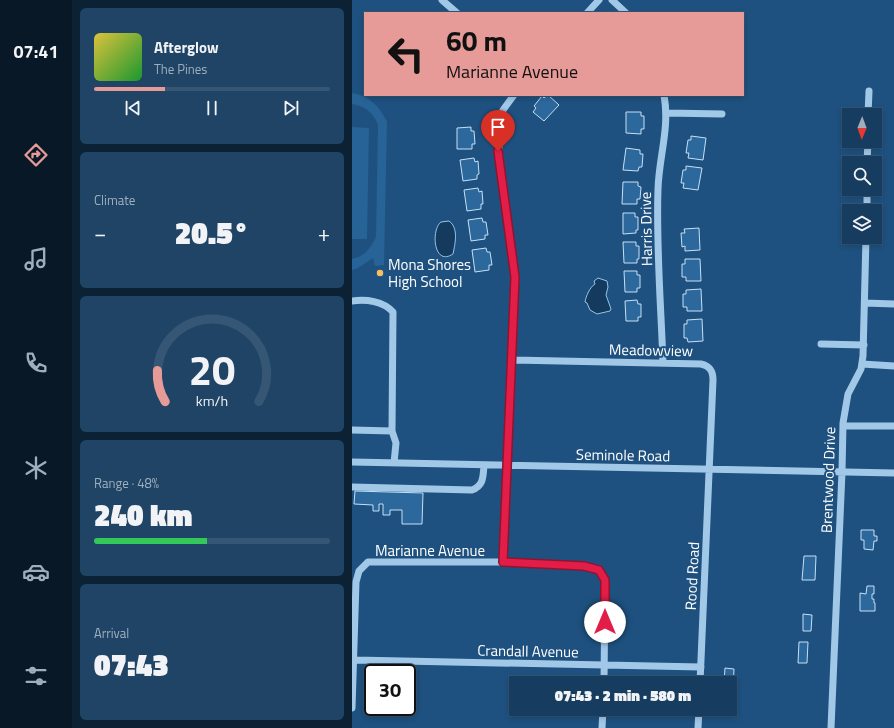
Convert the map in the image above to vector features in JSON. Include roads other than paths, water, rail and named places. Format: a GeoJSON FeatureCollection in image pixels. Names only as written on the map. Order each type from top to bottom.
{"type":"FeatureCollection","features":[{"type":"Feature","properties":{"kind":"street"},"geometry":{"type":"LineString","coordinates":[[442,0],[456,12]]}},
{"type":"Feature","properties":{"kind":"street"},"geometry":{"type":"LineString","coordinates":[[588,12],[599,0]]}},
{"type":"Feature","properties":{"kind":"street"},"geometry":{"type":"LineString","coordinates":[[612,0],[625,12]]}},
{"type":"Feature","properties":{"kind":"street"},"geometry":{"type":"LineString","coordinates":[[868,108],[869,91]]}},
{"type":"Feature","properties":{"kind":"street"},"geometry":{"type":"LineString","coordinates":[[503,562],[513,360],[515,277],[498,151],[498,129],[503,110],[513,96]]}},
{"type":"Feature","properties":{"kind":"street","name":"Harris Drive"},"geometry":{"type":"LineString","coordinates":[[663,363],[658,189],[667,112],[664,96]]}},
{"type":"Feature","properties":{"kind":"street"},"geometry":{"type":"LineString","coordinates":[[667,112],[722,114]]}},
{"type":"Feature","properties":{"kind":"street","name":"Brentwood Drive"},"geometry":{"type":"LineString","coordinates":[[831,728],[843,426],[848,394],[862,364],[864,345],[866,244]]}},
{"type":"Feature","properties":{"kind":"street"},"geometry":{"type":"LineString","coordinates":[[352,301],[375,302],[388,306],[393,312],[392,430],[396,442],[394,463]]}},
{"type":"Feature","properties":{"kind":"street"},"geometry":{"type":"LineString","coordinates":[[865,303],[894,304]]}},
{"type":"Feature","properties":{"kind":"street"},"geometry":{"type":"LineString","coordinates":[[821,344],[864,345]]}},
{"type":"Feature","properties":{"kind":"street","name":"Meadowview"},"geometry":{"type":"LineString","coordinates":[[513,360],[701,364],[709,366],[713,380],[710,469]]}},
{"type":"Feature","properties":{"kind":"street"},"geometry":{"type":"LineString","coordinates":[[862,364],[894,366]]}},
{"type":"Feature","properties":{"kind":"street"},"geometry":{"type":"LineString","coordinates":[[843,426],[894,426]]}},
{"type":"Feature","properties":{"kind":"street"},"geometry":{"type":"LineString","coordinates":[[352,430],[392,430]]}},
{"type":"Feature","properties":{"kind":"street","name":"Seminole Road"},"geometry":{"type":"LineString","coordinates":[[352,462],[894,473]]}},
{"type":"Feature","properties":{"kind":"street"},"geometry":{"type":"LineString","coordinates":[[352,487],[472,490],[479,488],[482,483],[484,465]]}},
{"type":"Feature","properties":{"kind":"street","name":"Rood Road"},"geometry":{"type":"LineString","coordinates":[[700,676],[710,469]]}},
{"type":"Feature","properties":{"kind":"street","name":"Marianne Avenue"},"geometry":{"type":"LineString","coordinates":[[354,660],[356,582],[359,571],[368,562],[503,562],[584,566],[599,570],[605,580],[605,665]]}},
{"type":"Feature","properties":{"kind":"street"},"geometry":{"type":"LineString","coordinates":[[352,708],[354,660]]}},
{"type":"Feature","properties":{"kind":"street","name":"Crandall Avenue"},"geometry":{"type":"LineString","coordinates":[[354,660],[701,667]]}},
{"type":"Feature","properties":{"kind":"street"},"geometry":{"type":"LineString","coordinates":[[604,676],[605,665]]}},
{"type":"Feature","properties":{"kind":"street"},"geometry":{"type":"LineString","coordinates":[[602,728],[603,716]]}},
{"type":"Feature","properties":{"kind":"street"},"geometry":{"type":"LineString","coordinates":[[698,728],[699,716]]}},
{"type":"Feature","properties":{"kind":"place","name":"Mona Shores High School"},"geometry":{"type":"Point","coordinates":[380,273]}}]}
